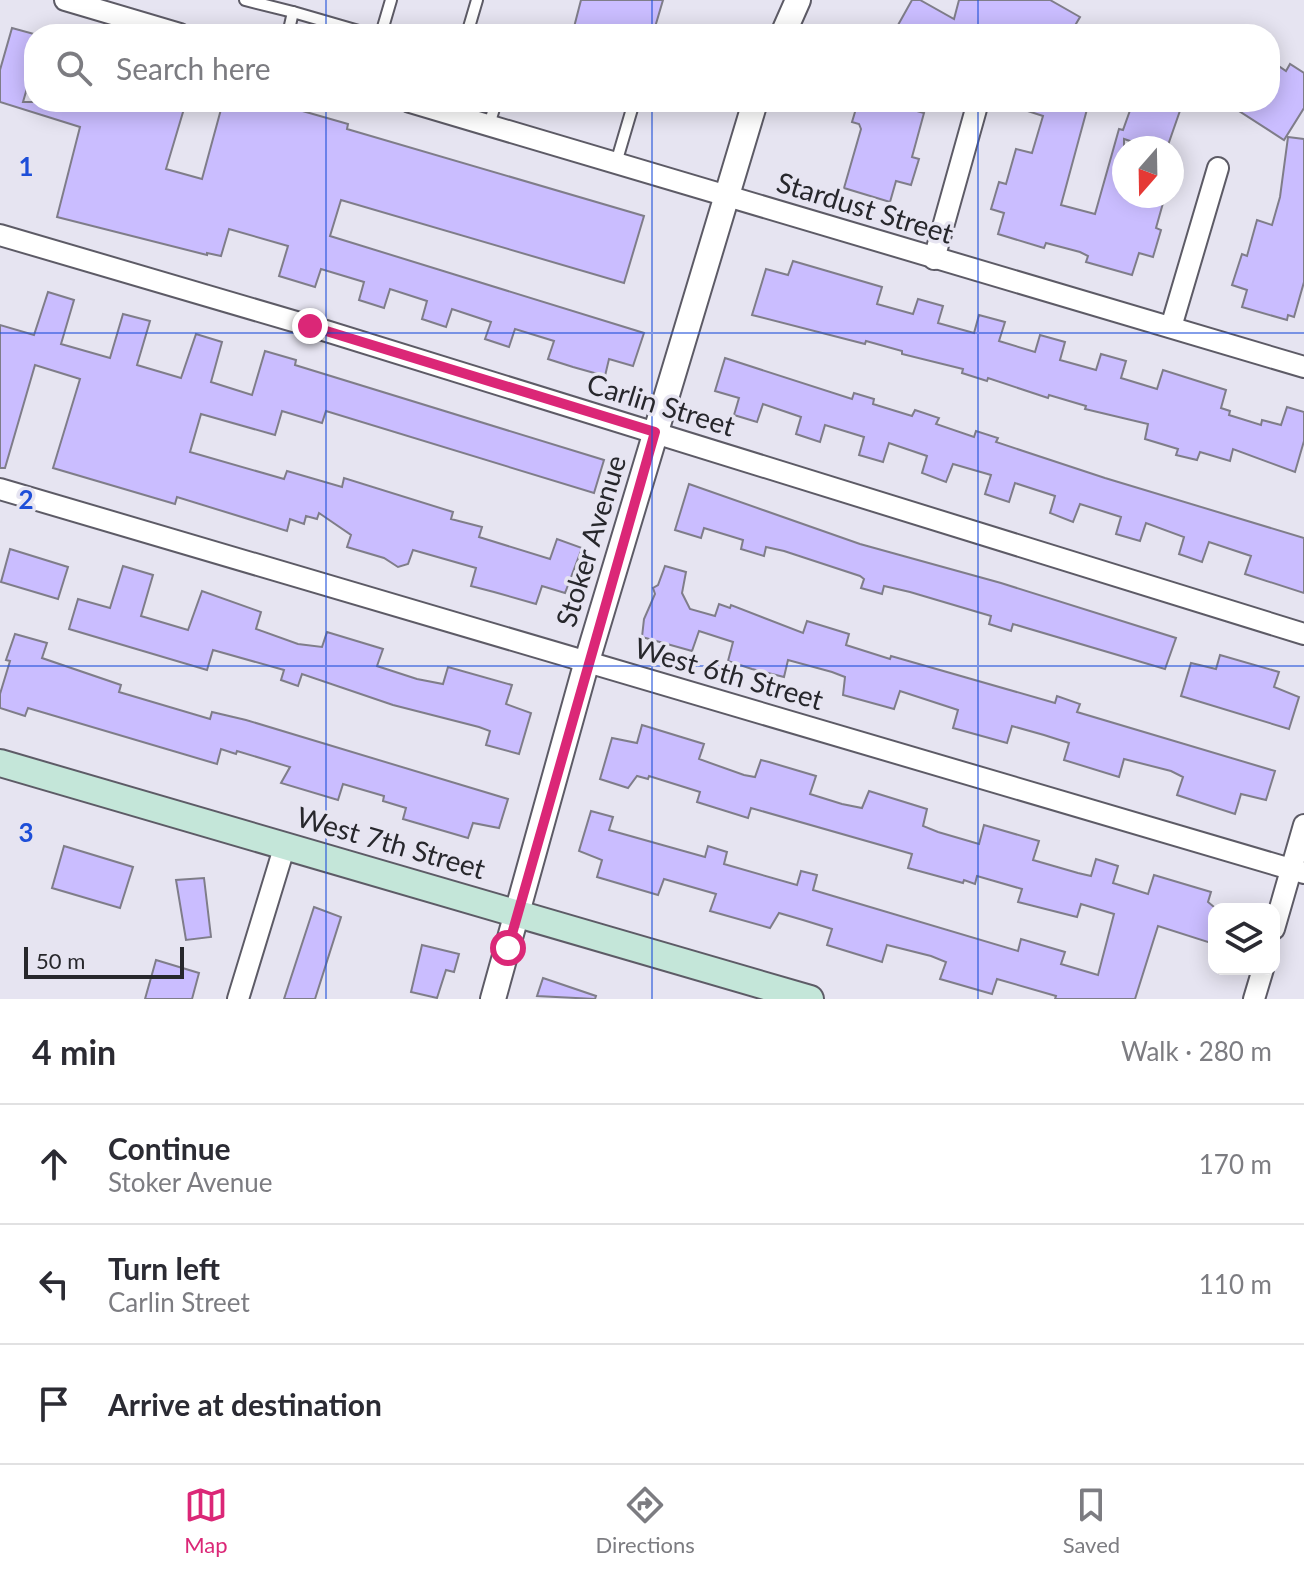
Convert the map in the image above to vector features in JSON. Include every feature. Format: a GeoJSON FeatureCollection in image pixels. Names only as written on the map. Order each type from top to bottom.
{"type":"FeatureCollection","features":[{"type":"Feature","properties":{"kind":"main road","name":"West 7th Street"},"geometry":{"type":"LineString","coordinates":[[0,763],[516,912],[749,990],[810,999]]}},
{"type":"Feature","properties":{"kind":"street"},"geometry":{"type":"LineString","coordinates":[[65,0],[94,4],[151,24]]}},
{"type":"Feature","properties":{"kind":"street"},"geometry":{"type":"LineString","coordinates":[[787,24],[798,0]]}},
{"type":"Feature","properties":{"kind":"street","name":"Stardust Street"},"geometry":{"type":"LineString","coordinates":[[457,112],[489,125],[1304,367]]}},
{"type":"Feature","properties":{"kind":"street","name":"Stoker Avenue"},"geometry":{"type":"LineString","coordinates":[[493,999],[587,661],[752,112]]}},
{"type":"Feature","properties":{"kind":"street"},"geometry":{"type":"LineString","coordinates":[[934,259],[975,112]]}},
{"type":"Feature","properties":{"kind":"street"},"geometry":{"type":"LineString","coordinates":[[1171,327],[1218,168]]}},
{"type":"Feature","properties":{"kind":"street","name":"Carlin Street"},"geometry":{"type":"LineString","coordinates":[[0,235],[655,432],[1304,634]]}},
{"type":"Feature","properties":{"kind":"street","name":"West 6th Street"},"geometry":{"type":"LineString","coordinates":[[0,489],[1297,872]]}},
{"type":"Feature","properties":{"kind":"street"},"geometry":{"type":"LineString","coordinates":[[1280,914],[1297,872],[1304,825]]}},
{"type":"Feature","properties":{"kind":"street"},"geometry":{"type":"LineString","coordinates":[[238,999],[285,845]]}},
{"type":"Feature","properties":{"kind":"street"},"geometry":{"type":"LineString","coordinates":[[1254,999],[1261,975]]}},
{"type":"Feature","properties":{"kind":"lane"},"geometry":{"type":"LineString","coordinates":[[245,0],[334,24]]}},
{"type":"Feature","properties":{"kind":"lane"},"geometry":{"type":"LineString","coordinates":[[384,24],[391,0]]}},
{"type":"Feature","properties":{"kind":"lane"},"geometry":{"type":"LineString","coordinates":[[470,24],[477,0]]}},
{"type":"Feature","properties":{"kind":"lane"},"geometry":{"type":"LineString","coordinates":[[290,24],[293,12]]}},
{"type":"Feature","properties":{"kind":"lane"},"geometry":{"type":"LineString","coordinates":[[489,125],[493,112]]}},
{"type":"Feature","properties":{"kind":"lane"},"geometry":{"type":"LineString","coordinates":[[616,163],[631,112]]}},
{"type":"Feature","properties":{"kind":"building"},"geometry":{"type":"Polygon","coordinates":[[[581,0],[663,0],[656,24],[575,24],[581,0]]]}},
{"type":"Feature","properties":{"kind":"building"},"geometry":{"type":"Polygon","coordinates":[[[912,0],[920,0],[954,19],[959,0],[1050,0],[1080,17],[1076,24],[899,24],[912,0]]]}},
{"type":"Feature","properties":{"kind":"building"},"geometry":{"type":"Polygon","coordinates":[[[12,28],[24,31],[24,110],[0,102],[0,70],[12,28]]]}},
{"type":"Feature","properties":{"kind":"building"},"geometry":{"type":"Polygon","coordinates":[[[1290,64],[1304,73],[1304,108],[1284,140],[1241,112],[1280,112],[1280,67],[1286,71],[1290,64]]]}},
{"type":"Feature","properties":{"kind":"building"},"geometry":{"type":"Polygon","coordinates":[[[32,112],[183,112],[166,169],[202,179],[220,112],[306,112],[348,124],[347,129],[644,216],[624,283],[341,200],[330,236],[644,333],[633,366],[609,359],[605,376],[573,367],[548,359],[554,341],[515,329],[509,347],[485,339],[491,322],[452,309],[446,327],[422,319],[427,301],[390,289],[384,308],[359,300],[364,282],[321,269],[315,287],[279,276],[288,246],[229,229],[221,256],[57,217],[80,127],[32,112]]]}},
{"type":"Feature","properties":{"kind":"building"},"geometry":{"type":"Polygon","coordinates":[[[855,112],[924,113],[912,157],[919,159],[911,185],[896,181],[890,202],[844,188],[861,129],[859,124],[852,122],[855,112]]]}},
{"type":"Feature","properties":{"kind":"building"},"geometry":{"type":"Polygon","coordinates":[[[1031,112],[1086,112],[1061,205],[1095,214],[1112,154],[1112,208],[1162,208],[1156,228],[1161,230],[1153,257],[1139,253],[1132,275],[1086,262],[1088,256],[1080,252],[1046,243],[1044,248],[998,234],[1004,213],[991,209],[999,182],[1006,184],[1016,149],[1032,153],[1043,116],[1031,112]]]}},
{"type":"Feature","properties":{"kind":"building"},"geometry":{"type":"Polygon","coordinates":[[[1129,112],[1180,112],[1171,136],[1117,136],[1119,129],[1123,130],[1129,112]]]}},
{"type":"Feature","properties":{"kind":"building"},"geometry":{"type":"Polygon","coordinates":[[[1288,137],[1304,139],[1304,282],[1294,317],[1288,315],[1287,320],[1242,307],[1247,290],[1232,285],[1242,254],[1247,256],[1257,220],[1272,225],[1280,197],[1288,137]]]}},
{"type":"Feature","properties":{"kind":"building"},"geometry":{"type":"Polygon","coordinates":[[[793,261],[882,287],[877,304],[913,314],[918,299],[943,306],[938,323],[974,333],[979,315],[1005,322],[999,341],[1035,352],[1040,335],[1065,342],[1060,360],[1096,370],[1101,354],[1126,361],[1121,378],[1157,389],[1163,370],[1226,390],[1221,408],[1230,411],[1229,415],[1261,425],[1262,420],[1281,425],[1287,407],[1304,412],[1304,441],[1295,472],[1233,449],[1230,461],[1200,452],[1197,460],[1176,455],[1178,449],[1145,439],[1148,424],[1085,409],[1086,406],[1049,395],[1048,398],[988,378],[987,381],[962,373],[963,369],[902,354],[902,351],[866,341],[865,344],[752,315],[766,269],[788,275],[793,261]]]}},
{"type":"Feature","properties":{"kind":"building"},"geometry":{"type":"Polygon","coordinates":[[[48,292],[74,300],[61,344],[110,358],[123,314],[150,321],[137,365],[181,378],[196,334],[222,342],[211,382],[252,395],[265,351],[296,360],[295,365],[604,460],[594,493],[326,411],[322,423],[282,411],[275,435],[201,414],[190,452],[284,479],[287,471],[342,487],[344,478],[453,512],[451,519],[482,527],[479,537],[550,559],[557,539],[582,548],[565,593],[542,586],[536,604],[471,586],[476,568],[413,550],[408,564],[398,567],[384,558],[347,547],[351,535],[319,513],[317,519],[306,516],[304,524],[290,519],[287,531],[177,497],[175,504],[53,468],[80,379],[35,365],[5,468],[0,468],[0,325],[34,335],[48,292]]]}},
{"type":"Feature","properties":{"kind":"building"},"geometry":{"type":"Polygon","coordinates":[[[725,358],[852,399],[854,393],[874,399],[873,404],[912,416],[915,410],[939,418],[936,424],[974,437],[976,431],[998,438],[996,442],[1105,478],[1304,538],[1304,593],[1245,574],[1251,556],[1209,542],[1202,562],[1179,554],[1184,537],[1146,523],[1140,541],[1116,534],[1121,517],[1080,504],[1073,522],[1050,513],[1055,496],[1015,483],[1009,502],[985,494],[991,475],[953,464],[946,482],[922,473],[927,456],[889,443],[883,462],[859,455],[864,437],[825,425],[820,442],[796,434],[801,417],[763,404],[757,422],[734,415],[739,398],[715,391],[725,358]]]}},
{"type":"Feature","properties":{"kind":"building"},"geometry":{"type":"Polygon","coordinates":[[[689,484],[860,544],[1001,583],[1176,638],[1165,669],[1013,624],[1011,631],[989,624],[991,616],[910,592],[884,586],[882,594],[861,588],[864,579],[860,576],[784,551],[766,547],[764,556],[741,549],[743,540],[704,528],[701,538],[675,530],[689,484]]]}},
{"type":"Feature","properties":{"kind":"building"},"geometry":{"type":"Polygon","coordinates":[[[10,549],[68,567],[58,599],[1,582],[10,549]]]}},
{"type":"Feature","properties":{"kind":"building"},"geometry":{"type":"Polygon","coordinates":[[[123,566],[153,575],[141,616],[188,630],[202,591],[261,612],[256,629],[298,644],[322,647],[327,632],[383,649],[377,666],[417,679],[443,684],[448,667],[512,685],[506,704],[531,713],[519,754],[486,745],[490,731],[393,705],[302,674],[298,686],[281,680],[284,670],[213,650],[207,670],[69,629],[78,599],[110,608],[123,566]]]}},
{"type":"Feature","properties":{"kind":"building"},"geometry":{"type":"Polygon","coordinates":[[[665,566],[686,572],[682,593],[690,609],[715,616],[719,604],[730,608],[731,605],[803,633],[807,621],[849,634],[846,645],[890,659],[891,656],[1055,703],[1057,696],[1080,704],[1077,712],[1275,771],[1266,800],[1241,794],[1235,814],[1177,795],[1183,777],[1171,771],[1124,759],[1119,777],[1064,760],[1069,743],[1044,735],[1012,726],[1007,743],[953,728],[958,710],[900,691],[894,709],[843,695],[845,677],[832,672],[788,660],[784,677],[752,669],[728,661],[733,642],[699,631],[692,651],[642,637],[644,619],[655,594],[653,588],[658,585],[665,566]]]}},
{"type":"Feature","properties":{"kind":"building"},"geometry":{"type":"Polygon","coordinates":[[[15,634],[47,643],[42,658],[121,685],[119,692],[210,719],[212,712],[246,720],[508,799],[499,828],[473,823],[468,838],[403,819],[406,808],[383,801],[384,796],[343,784],[338,800],[281,783],[290,767],[237,751],[236,754],[221,749],[217,764],[28,708],[25,716],[0,708],[0,694],[10,661],[6,660],[15,634]]]}},
{"type":"Feature","properties":{"kind":"building"},"geometry":{"type":"Polygon","coordinates":[[[1220,655],[1279,672],[1274,687],[1299,697],[1289,729],[1181,696],[1191,663],[1216,669],[1220,655]]]}},
{"type":"Feature","properties":{"kind":"building"},"geometry":{"type":"Polygon","coordinates":[[[642,725],[704,744],[699,759],[744,775],[755,777],[761,760],[816,776],[810,794],[842,804],[862,808],[869,791],[927,809],[923,826],[938,832],[979,844],[984,825],[1039,841],[1033,860],[1091,876],[1096,859],[1118,866],[1113,883],[1148,894],[1154,875],[1211,892],[1208,942],[1158,926],[1135,999],[1055,999],[1056,996],[997,979],[992,994],[940,979],[946,962],[931,956],[887,945],[882,962],[827,945],[832,929],[803,920],[779,913],[770,928],[710,911],[716,894],[664,879],[658,895],[597,877],[602,860],[579,851],[591,811],[613,817],[609,830],[705,857],[708,846],[727,852],[724,864],[797,885],[801,871],[817,875],[813,890],[1018,951],[1021,939],[1065,952],[1061,964],[1098,975],[1114,914],[1081,904],[1077,917],[1018,902],[1022,889],[977,876],[975,884],[964,880],[963,883],[908,868],[912,854],[751,808],[748,818],[697,802],[700,792],[649,776],[648,779],[637,776],[628,788],[600,779],[612,738],[637,743],[642,725]]]}},
{"type":"Feature","properties":{"kind":"building"},"geometry":{"type":"Polygon","coordinates":[[[64,846],[133,867],[120,908],[52,888],[64,846]]]}},
{"type":"Feature","properties":{"kind":"building"},"geometry":{"type":"Polygon","coordinates":[[[204,878],[211,937],[186,940],[176,880],[204,878]]]}},
{"type":"Feature","properties":{"kind":"building"},"geometry":{"type":"Polygon","coordinates":[[[314,907],[341,917],[315,999],[284,999],[314,907]]]}},
{"type":"Feature","properties":{"kind":"building"},"geometry":{"type":"Polygon","coordinates":[[[422,945],[459,954],[454,972],[446,970],[437,998],[411,992],[422,945]]]}},
{"type":"Feature","properties":{"kind":"building"},"geometry":{"type":"Polygon","coordinates":[[[156,960],[199,973],[192,999],[145,999],[156,960]]]}},
{"type":"Feature","properties":{"kind":"building"},"geometry":{"type":"Polygon","coordinates":[[[543,978],[596,996],[595,999],[537,996],[543,978]]]}},
{"type":"Feature","properties":{"kind":"route"},"geometry":{"type":"LineString","coordinates":[[310,326],[655,432],[587,661],[508,948]]}}]}
